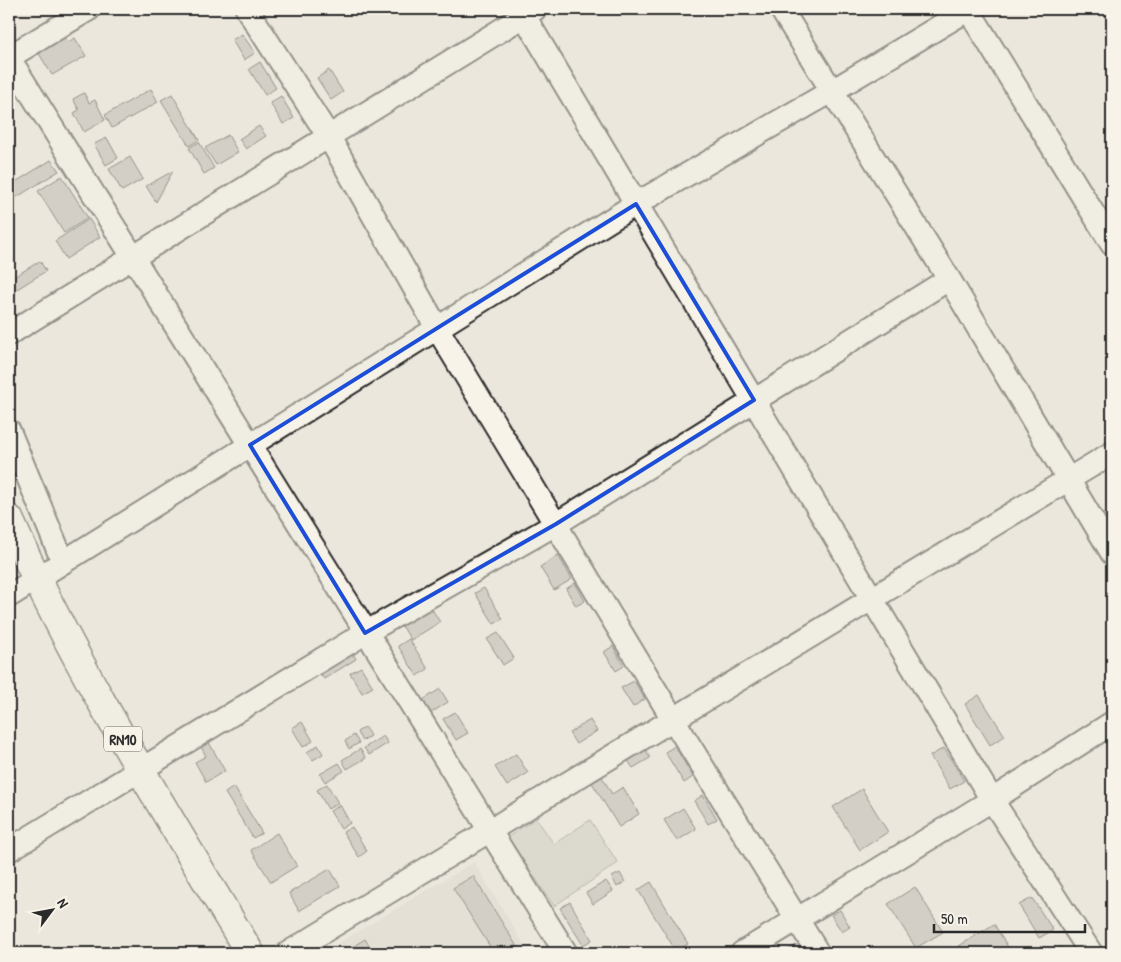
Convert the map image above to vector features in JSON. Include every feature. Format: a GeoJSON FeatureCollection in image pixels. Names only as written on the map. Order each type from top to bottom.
{"type":"FeatureCollection","features":[{"type":"Feature","properties":{"kind":"highway","name":"RN10"},"geometry":{"type":"LineString","coordinates":[[9,518],[36,579],[140,769],[250,953]]}},
{"type":"Feature","properties":{"kind":"street"},"geometry":{"type":"LineString","coordinates":[[88,9],[9,57],[250,445],[364,633],[566,953]]}},
{"type":"Feature","properties":{"kind":"street"},"geometry":{"type":"LineString","coordinates":[[247,9],[329,137],[437,328],[673,719],[818,953]]}},
{"type":"Feature","properties":{"kind":"street"},"geometry":{"type":"LineString","coordinates":[[781,9],[949,279],[1112,553]]}},
{"type":"Feature","properties":{"kind":"street"},"geometry":{"type":"LineString","coordinates":[[9,596],[636,204],[832,91],[969,9],[1112,244]]}},
{"type":"Feature","properties":{"kind":"street"},"geometry":{"type":"LineString","coordinates":[[9,334],[329,137],[527,11],[636,204],[992,800],[1091,953]]}},
{"type":"Feature","properties":{"kind":"street"},"geometry":{"type":"LineString","coordinates":[[9,850],[364,633],[556,524],[949,279]]}},
{"type":"Feature","properties":{"kind":"street"},"geometry":{"type":"LineString","coordinates":[[9,432],[63,562]]}},
{"type":"Feature","properties":{"kind":"street"},"geometry":{"type":"LineString","coordinates":[[288,953],[1112,453]]}},
{"type":"Feature","properties":{"kind":"street"},"geometry":{"type":"LineString","coordinates":[[742,953],[992,800],[1112,723]]}},
{"type":"Feature","properties":{"kind":"highlighted area"},"geometry":{"type":"Polygon","coordinates":[[[636,204],[754,400],[556,524],[365,633],[250,445],[636,204]]]}},
{"type":"Feature","properties":{"kind":"shaded area"},"geometry":{"type":"Polygon","coordinates":[[[536,818],[554,844],[590,820],[618,863],[554,906],[508,837],[536,818]]]}},
{"type":"Feature","properties":{"kind":"shaded area"},"geometry":{"type":"Polygon","coordinates":[[[474,862],[529,953],[322,953],[474,862]]]}},
{"type":"Feature","properties":{"kind":"building"},"geometry":{"type":"Polygon","coordinates":[[[61,31],[68,42],[75,38],[86,56],[52,75],[35,47],[61,31]]]}},
{"type":"Feature","properties":{"kind":"building"},"geometry":{"type":"Polygon","coordinates":[[[242,34],[255,53],[244,60],[232,40],[242,34]]]}},
{"type":"Feature","properties":{"kind":"building"},"geometry":{"type":"Polygon","coordinates":[[[260,62],[276,88],[265,95],[249,69],[260,62]]]}},
{"type":"Feature","properties":{"kind":"building"},"geometry":{"type":"Polygon","coordinates":[[[329,70],[343,92],[331,100],[317,78],[329,70]]]}},
{"type":"Feature","properties":{"kind":"building"},"geometry":{"type":"Polygon","coordinates":[[[151,89],[158,102],[112,128],[105,115],[151,89]]]}},
{"type":"Feature","properties":{"kind":"building"},"geometry":{"type":"Polygon","coordinates":[[[84,93],[89,103],[95,100],[105,120],[84,132],[74,113],[79,110],[73,99],[84,93]]]}},
{"type":"Feature","properties":{"kind":"building"},"geometry":{"type":"Polygon","coordinates":[[[172,94],[199,140],[189,146],[161,100],[172,94]]]}},
{"type":"Feature","properties":{"kind":"building"},"geometry":{"type":"Polygon","coordinates":[[[281,96],[294,118],[283,124],[270,103],[281,96]]]}},
{"type":"Feature","properties":{"kind":"building"},"geometry":{"type":"Polygon","coordinates":[[[259,126],[266,136],[246,149],[239,139],[259,126]]]}},
{"type":"Feature","properties":{"kind":"building"},"geometry":{"type":"Polygon","coordinates":[[[228,135],[238,152],[216,165],[205,148],[228,135]]]}},
{"type":"Feature","properties":{"kind":"building"},"geometry":{"type":"Polygon","coordinates":[[[107,138],[118,158],[106,165],[94,144],[107,138]]]}},
{"type":"Feature","properties":{"kind":"building"},"geometry":{"type":"Polygon","coordinates":[[[199,142],[214,168],[204,174],[189,148],[199,142]]]}},
{"type":"Feature","properties":{"kind":"building"},"geometry":{"type":"Polygon","coordinates":[[[130,157],[143,179],[122,191],[109,169],[130,157]]]}},
{"type":"Feature","properties":{"kind":"building"},"geometry":{"type":"Polygon","coordinates":[[[51,160],[59,171],[9,202],[9,186],[51,160]]]}},
{"type":"Feature","properties":{"kind":"building"},"geometry":{"type":"Polygon","coordinates":[[[173,171],[168,180],[156,202],[146,186],[173,171]]]}},
{"type":"Feature","properties":{"kind":"building"},"geometry":{"type":"Polygon","coordinates":[[[62,176],[88,218],[64,233],[38,191],[62,176]]]}},
{"type":"Feature","properties":{"kind":"building"},"geometry":{"type":"Polygon","coordinates":[[[89,219],[100,237],[66,259],[55,241],[89,219]]]}},
{"type":"Feature","properties":{"kind":"building"},"geometry":{"type":"Polygon","coordinates":[[[40,261],[46,271],[9,294],[9,280],[40,261]]]}},
{"type":"Feature","properties":{"kind":"building"},"geometry":{"type":"Polygon","coordinates":[[[558,555],[572,579],[554,590],[540,567],[558,555]]]}},
{"type":"Feature","properties":{"kind":"building"},"geometry":{"type":"Polygon","coordinates":[[[575,583],[585,601],[576,606],[566,589],[575,583]]]}},
{"type":"Feature","properties":{"kind":"building"},"geometry":{"type":"Polygon","coordinates":[[[484,588],[503,619],[494,624],[475,593],[484,588]]]}},
{"type":"Feature","properties":{"kind":"building"},"geometry":{"type":"Polygon","coordinates":[[[428,603],[440,622],[411,640],[399,621],[428,603]]]}},
{"type":"Feature","properties":{"kind":"building"},"geometry":{"type":"Polygon","coordinates":[[[498,633],[514,658],[503,665],[487,639],[498,633]]]}},
{"type":"Feature","properties":{"kind":"building"},"geometry":{"type":"Polygon","coordinates":[[[409,639],[428,669],[417,676],[398,646],[409,639]]]}},
{"type":"Feature","properties":{"kind":"building"},"geometry":{"type":"Polygon","coordinates":[[[613,646],[624,666],[616,671],[604,652],[613,646]]]}},
{"type":"Feature","properties":{"kind":"building"},"geometry":{"type":"Polygon","coordinates":[[[352,652],[356,659],[324,679],[319,672],[352,652]]]}},
{"type":"Feature","properties":{"kind":"building"},"geometry":{"type":"Polygon","coordinates":[[[361,667],[373,687],[362,693],[350,673],[361,667]]]}},
{"type":"Feature","properties":{"kind":"building"},"geometry":{"type":"Polygon","coordinates":[[[634,681],[645,699],[633,707],[621,688],[634,681]]]}},
{"type":"Feature","properties":{"kind":"building"},"geometry":{"type":"Polygon","coordinates":[[[440,689],[448,702],[431,713],[423,700],[440,689]]]}},
{"type":"Feature","properties":{"kind":"building"},"geometry":{"type":"Polygon","coordinates":[[[979,695],[1005,736],[990,745],[965,704],[979,695]]]}},
{"type":"Feature","properties":{"kind":"building"},"geometry":{"type":"Polygon","coordinates":[[[455,712],[468,733],[456,740],[443,719],[455,712]]]}},
{"type":"Feature","properties":{"kind":"building"},"geometry":{"type":"Polygon","coordinates":[[[590,720],[597,731],[576,744],[569,733],[590,720]]]}},
{"type":"Feature","properties":{"kind":"building"},"geometry":{"type":"Polygon","coordinates":[[[302,722],[313,741],[303,747],[292,728],[302,722]]]}},
{"type":"Feature","properties":{"kind":"building"},"geometry":{"type":"Polygon","coordinates":[[[365,727],[370,736],[362,741],[357,732],[365,727]]]}},
{"type":"Feature","properties":{"kind":"building"},"geometry":{"type":"Polygon","coordinates":[[[354,735],[359,743],[349,749],[345,741],[354,735]]]}},
{"type":"Feature","properties":{"kind":"building"},"geometry":{"type":"Polygon","coordinates":[[[383,736],[388,743],[369,755],[364,748],[383,736]]]}},
{"type":"Feature","properties":{"kind":"building"},"geometry":{"type":"Polygon","coordinates":[[[207,739],[225,771],[206,782],[195,762],[206,756],[199,743],[207,739]]]}},
{"type":"Feature","properties":{"kind":"building"},"geometry":{"type":"Polygon","coordinates":[[[318,745],[323,754],[313,760],[307,752],[318,745]]]}},
{"type":"Feature","properties":{"kind":"building"},"geometry":{"type":"Polygon","coordinates":[[[675,746],[693,777],[684,783],[665,752],[675,746]]]}},
{"type":"Feature","properties":{"kind":"building"},"geometry":{"type":"Polygon","coordinates":[[[645,748],[650,758],[633,768],[627,759],[645,748]]]}},
{"type":"Feature","properties":{"kind":"building"},"geometry":{"type":"Polygon","coordinates":[[[944,748],[964,781],[950,789],[930,756],[944,748]]]}},
{"type":"Feature","properties":{"kind":"building"},"geometry":{"type":"Polygon","coordinates":[[[360,749],[366,758],[347,769],[342,760],[360,749]]]}},
{"type":"Feature","properties":{"kind":"building"},"geometry":{"type":"Polygon","coordinates":[[[516,754],[528,773],[507,786],[495,767],[516,754]]]}},
{"type":"Feature","properties":{"kind":"building"},"geometry":{"type":"Polygon","coordinates":[[[339,763],[344,771],[325,782],[320,774],[339,763]]]}},
{"type":"Feature","properties":{"kind":"building"},"geometry":{"type":"Polygon","coordinates":[[[601,775],[612,794],[623,787],[639,814],[619,827],[591,781],[601,775]]]}},
{"type":"Feature","properties":{"kind":"building"},"geometry":{"type":"Polygon","coordinates":[[[327,784],[338,803],[328,809],[317,790],[327,784]]]}},
{"type":"Feature","properties":{"kind":"building"},"geometry":{"type":"Polygon","coordinates":[[[234,787],[262,833],[253,838],[225,793],[234,787]]]}},
{"type":"Feature","properties":{"kind":"building"},"geometry":{"type":"Polygon","coordinates":[[[862,789],[888,832],[860,850],[833,807],[862,789]]]}},
{"type":"Feature","properties":{"kind":"building"},"geometry":{"type":"Polygon","coordinates":[[[703,795],[717,819],[708,824],[694,801],[703,795]]]}},
{"type":"Feature","properties":{"kind":"building"},"geometry":{"type":"Polygon","coordinates":[[[340,805],[350,823],[341,829],[330,811],[340,805]]]}},
{"type":"Feature","properties":{"kind":"building"},"geometry":{"type":"Polygon","coordinates":[[[683,808],[696,829],[677,841],[664,820],[683,808]]]}},
{"type":"Feature","properties":{"kind":"building"},"geometry":{"type":"Polygon","coordinates":[[[352,827],[367,851],[359,857],[343,832],[352,827]]]}},
{"type":"Feature","properties":{"kind":"building"},"geometry":{"type":"Polygon","coordinates":[[[277,833],[297,866],[271,882],[251,850],[277,833]]]}},
{"type":"Feature","properties":{"kind":"building"},"geometry":{"type":"Polygon","coordinates":[[[330,869],[340,886],[299,911],[289,893],[330,869]]]}},
{"type":"Feature","properties":{"kind":"building"},"geometry":{"type":"Polygon","coordinates":[[[620,873],[625,882],[617,887],[612,877],[620,873]]]}},
{"type":"Feature","properties":{"kind":"building"},"geometry":{"type":"Polygon","coordinates":[[[473,876],[521,953],[494,953],[453,888],[473,876]]]}},
{"type":"Feature","properties":{"kind":"building"},"geometry":{"type":"Polygon","coordinates":[[[606,881],[613,891],[593,904],[586,893],[606,881]]]}},
{"type":"Feature","properties":{"kind":"building"},"geometry":{"type":"Polygon","coordinates":[[[651,882],[688,944],[676,951],[638,890],[651,882]]]}},
{"type":"Feature","properties":{"kind":"building"},"geometry":{"type":"Polygon","coordinates":[[[915,887],[943,932],[916,948],[888,904],[915,887]]]}},
{"type":"Feature","properties":{"kind":"building"},"geometry":{"type":"Polygon","coordinates":[[[1032,898],[1053,930],[1039,938],[1019,905],[1032,898]]]}},
{"type":"Feature","properties":{"kind":"building"},"geometry":{"type":"Polygon","coordinates":[[[570,902],[592,940],[583,945],[560,908],[570,902]]]}},
{"type":"Feature","properties":{"kind":"building"},"geometry":{"type":"Polygon","coordinates":[[[840,910],[850,927],[842,932],[831,915],[840,910]]]}},
{"type":"Feature","properties":{"kind":"building"},"geometry":{"type":"Polygon","coordinates":[[[994,924],[1011,952],[964,953],[959,946],[994,924]]]}},
{"type":"Feature","properties":{"kind":"building"},"geometry":{"type":"Polygon","coordinates":[[[365,939],[372,950],[366,953],[352,953],[349,949],[365,939]]]}},
{"type":"Feature","properties":{"kind":"building"},"geometry":{"type":"Polygon","coordinates":[[[796,945],[802,953],[787,953],[786,951],[796,945]]]}},
{"type":"Feature","properties":{"kind":"building"},"geometry":{"type":"Polygon","coordinates":[[[1061,947],[1064,953],[1051,953],[1061,947]]]}}]}
